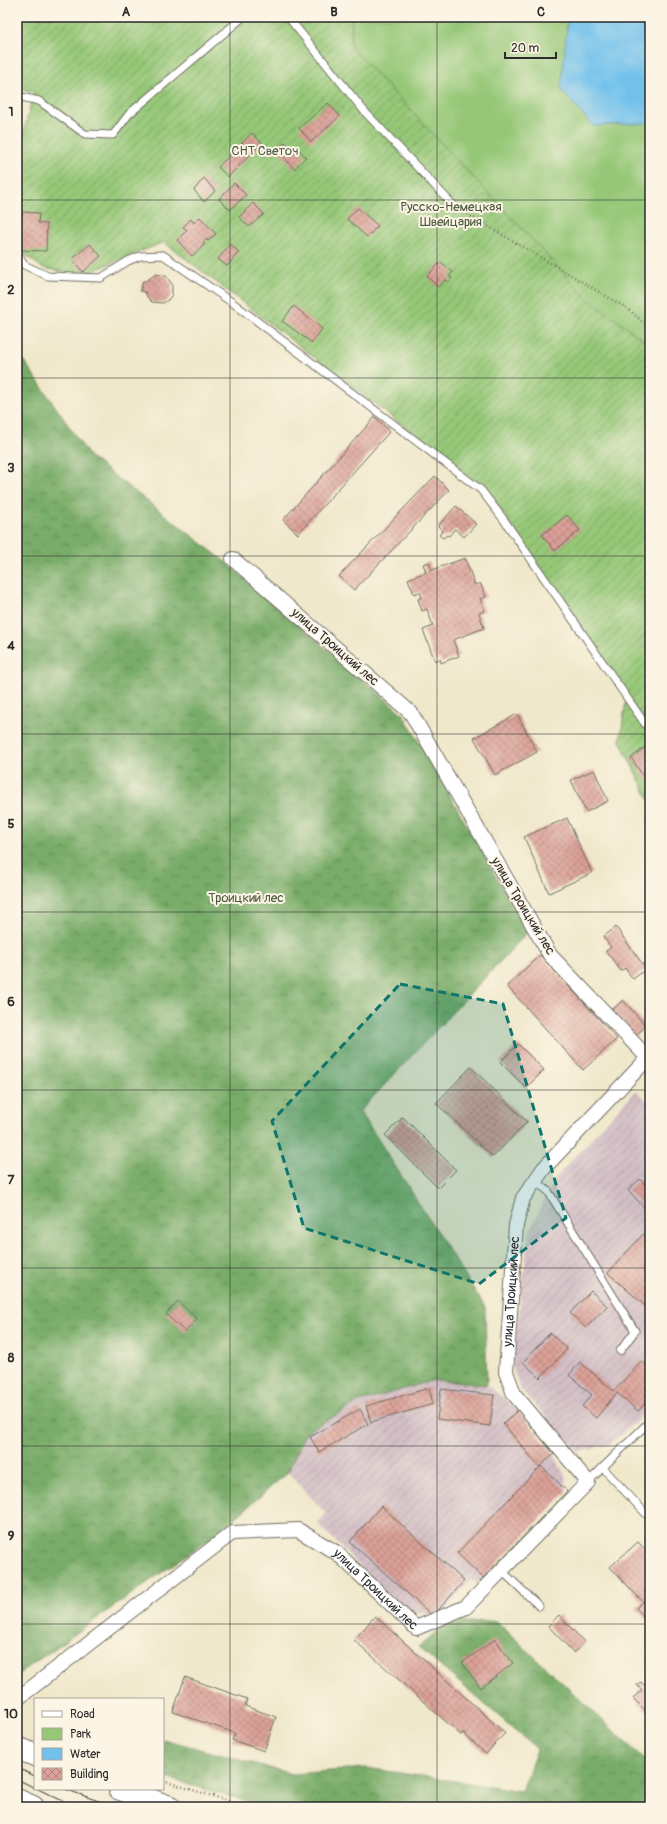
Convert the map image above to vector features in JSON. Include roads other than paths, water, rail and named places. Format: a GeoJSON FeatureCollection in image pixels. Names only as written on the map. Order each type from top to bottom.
{"type":"FeatureCollection","features":[{"type":"Feature","properties":{"kind":"main road"},"geometry":{"type":"LineString","coordinates":[[17,1748],[34,1755]]}},
{"type":"Feature","properties":{"kind":"main road"},"geometry":{"type":"LineString","coordinates":[[123,1790],[170,1807]]}},
{"type":"Feature","properties":{"kind":"main road"},"geometry":{"type":"LineString","coordinates":[[17,1800],[32,1807]]}},
{"type":"Feature","properties":{"kind":"street","name":"улица Троицкий лес"},"geometry":{"type":"LineString","coordinates":[[17,1699],[232,1533],[298,1530],[337,1553],[416,1628],[466,1607],[588,1482],[514,1394],[506,1372],[516,1225],[523,1198],[544,1168],[648,1058],[550,955],[411,713],[233,559]]}},
{"type":"Feature","properties":{"kind":"lane"},"geometry":{"type":"LineString","coordinates":[[17,96],[39,101],[85,134],[113,135],[129,114],[243,17]]}},
{"type":"Feature","properties":{"kind":"lane"},"geometry":{"type":"LineString","coordinates":[[288,17],[364,112],[454,206]]}},
{"type":"Feature","properties":{"kind":"lane"},"geometry":{"type":"LineString","coordinates":[[17,253],[24,265],[48,276],[101,278],[128,261],[140,256],[163,255],[233,303],[481,490],[504,520],[650,732]]}},
{"type":"Feature","properties":{"kind":"lane"},"geometry":{"type":"LineString","coordinates":[[535,1181],[548,1191],[635,1331],[620,1351]]}},
{"type":"Feature","properties":{"kind":"lane"},"geometry":{"type":"LineString","coordinates":[[588,1482],[650,1421]]}},
{"type":"Feature","properties":{"kind":"lane"},"geometry":{"type":"LineString","coordinates":[[603,1468],[650,1518]]}},
{"type":"Feature","properties":{"kind":"lane"},"geometry":{"type":"LineString","coordinates":[[502,1571],[539,1606]]}},
{"type":"Feature","properties":{"kind":"water"},"geometry":{"type":"Polygon","coordinates":[[[568,17],[650,17],[650,120],[646,123],[593,126],[561,90],[568,17]]]}},
{"type":"Feature","properties":{"kind":"tram line"},"geometry":{"type":"LineString","coordinates":[[17,1768],[34,1776]]}},
{"type":"Feature","properties":{"kind":"tram line"},"geometry":{"type":"LineString","coordinates":[[17,1779],[34,1788]]}},
{"type":"Feature","properties":{"kind":"tram line"},"geometry":{"type":"LineString","coordinates":[[40,1790],[75,1807]]}},
{"type":"Feature","properties":{"kind":"tram line"},"geometry":{"type":"LineString","coordinates":[[68,1790],[115,1807]]}},
{"type":"Feature","properties":{"kind":"park label","name":"СНТ Светоч"},"geometry":{"type":"Point","coordinates":[265,151]}},
{"type":"Feature","properties":{"kind":"park label","name":"Русско-Немецкая Швейцария"},"geometry":{"type":"Point","coordinates":[451,214]}},
{"type":"Feature","properties":{"kind":"park label","name":"Троицкий лес"},"geometry":{"type":"Point","coordinates":[246,898]}}]}
